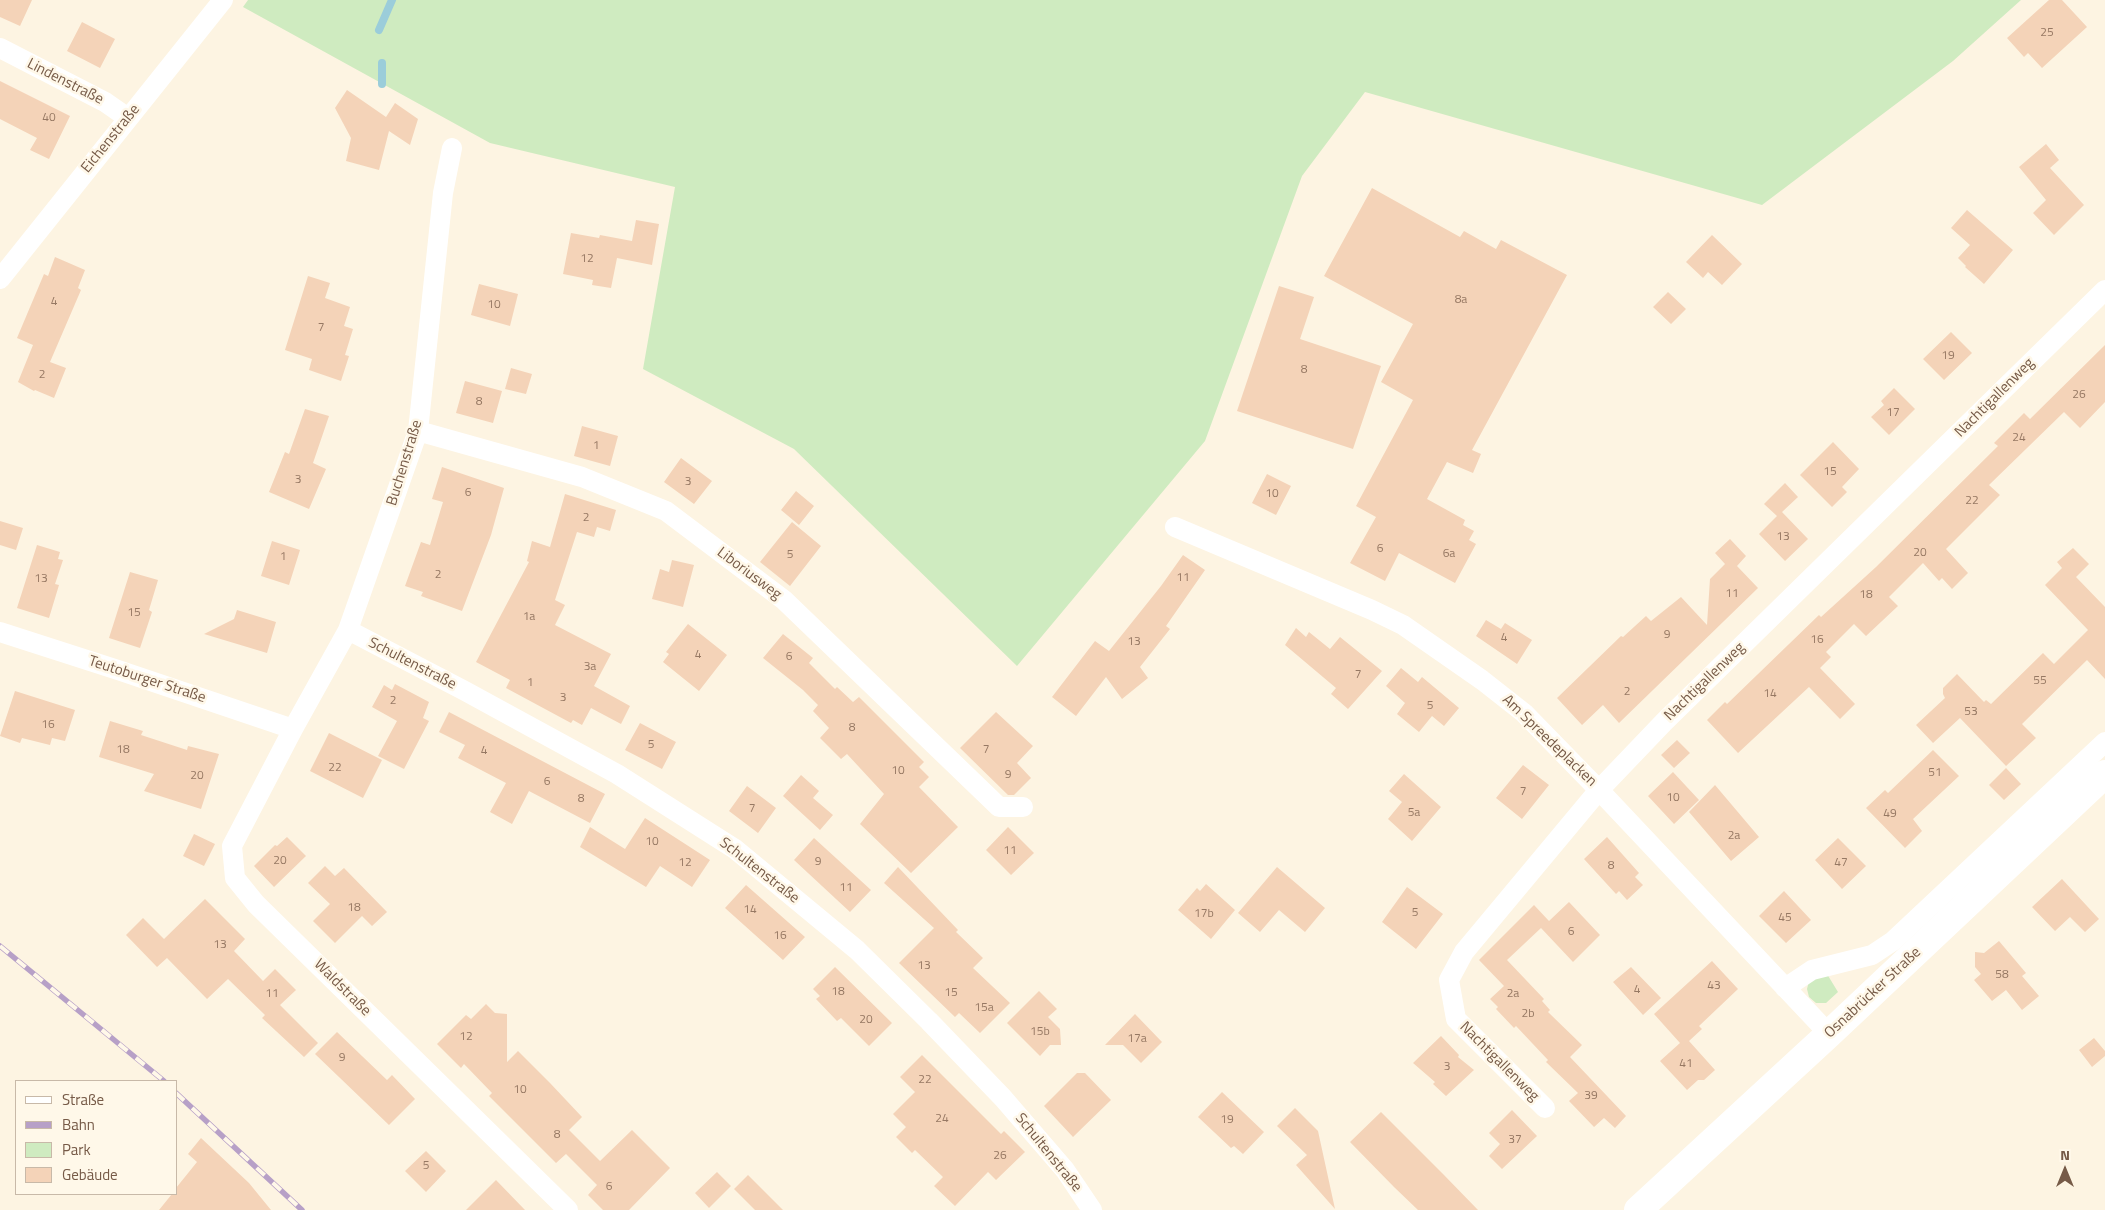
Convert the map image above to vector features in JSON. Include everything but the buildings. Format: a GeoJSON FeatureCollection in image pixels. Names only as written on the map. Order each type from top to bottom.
{"type":"FeatureCollection","features":[{"type":"Feature","properties":{"kind":"main road","name":"Osnabrücker Straße"},"geometry":{"type":"LineString","coordinates":[[1638,1210],[1829,1034],[2105,774]]}},
{"type":"Feature","properties":{"kind":"street","name":"Eichenstraße"},"geometry":{"type":"LineString","coordinates":[[0,279],[223,0]]}},
{"type":"Feature","properties":{"kind":"street","name":"Lindenstraße"},"geometry":{"type":"LineString","coordinates":[[0,48],[105,102],[128,118]]}},
{"type":"Feature","properties":{"kind":"street","name":"Buchenstraße"},"geometry":{"type":"LineString","coordinates":[[293,729],[348,630],[418,431],[438,257],[443,193],[452,148]]}},
{"type":"Feature","properties":{"kind":"street","name":"Nachtigallenweg"},"geometry":{"type":"LineString","coordinates":[[1544,1108],[1456,1019],[1449,980],[1464,952],[1599,790],[1664,722],[2105,290]]}},
{"type":"Feature","properties":{"kind":"street","name":"Liboriusweg"},"geometry":{"type":"LineString","coordinates":[[418,431],[582,477],[666,511],[784,600],[999,807],[1023,807]]}},
{"type":"Feature","properties":{"kind":"street","name":"Am Spreedeplacken"},"geometry":{"type":"LineString","coordinates":[[1175,527],[1317,586],[1403,625],[1482,680],[1524,713],[1829,1034]]}},
{"type":"Feature","properties":{"kind":"street","name":"Schultenstraße"},"geometry":{"type":"LineString","coordinates":[[348,630],[617,774],[735,849],[857,950],[929,1022],[1003,1098],[1065,1170],[1092,1210]]}},
{"type":"Feature","properties":{"kind":"street","name":"Teutoburger Straße"},"geometry":{"type":"LineString","coordinates":[[0,632],[293,729]]}},
{"type":"Feature","properties":{"kind":"street","name":"Waldstraße"},"geometry":{"type":"LineString","coordinates":[[293,729],[232,846],[235,878],[256,904],[568,1210]]}},
{"type":"Feature","properties":{"kind":"street","name":"Osnabrücker Straße"},"geometry":{"type":"LineString","coordinates":[[1785,988],[1812,970],[1872,955],[1894,941],[2105,742]]}},
{"type":"Feature","properties":{"kind":"green space"},"geometry":{"type":"Polygon","coordinates":[[[248,0],[2021,0],[1953,61],[1762,205],[1365,92],[1302,176],[1205,441],[1017,666],[794,449],[643,369],[675,187],[490,143],[243,7],[248,0]]]}},
{"type":"Feature","properties":{"kind":"green space"},"geometry":{"type":"Polygon","coordinates":[[[1827,974],[1838,992],[1826,1003],[1816,1003],[1809,997],[1807,989],[1809,981],[1827,974]]]}},
{"type":"Feature","properties":{"kind":"waterway"},"geometry":{"type":"LineString","coordinates":[[379,30],[392,0]]}},
{"type":"Feature","properties":{"kind":"waterway"},"geometry":{"type":"LineString","coordinates":[[382,63],[382,84]]}},
{"type":"Feature","properties":{"kind":"railway"},"geometry":{"type":"LineString","coordinates":[[0,946],[163,1080]]}},
{"type":"Feature","properties":{"kind":"railway"},"geometry":{"type":"LineString","coordinates":[[178,1095],[302,1210]]}}]}
